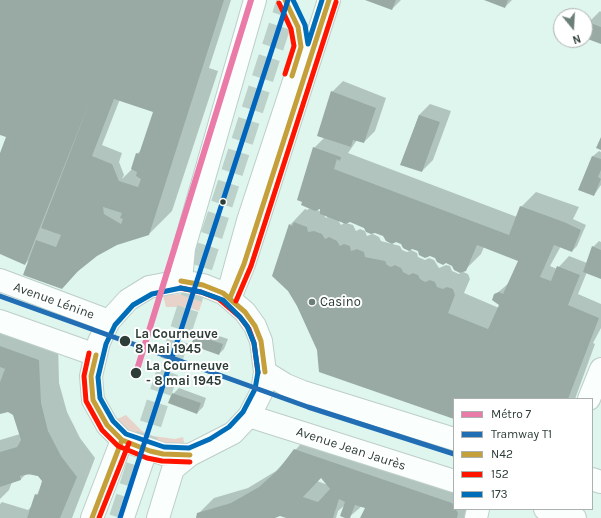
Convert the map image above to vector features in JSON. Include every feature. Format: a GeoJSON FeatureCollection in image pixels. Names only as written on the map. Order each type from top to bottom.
{"type":"FeatureCollection","features":[{"type":"Feature","properties":{"kind":"main road"},"geometry":{"type":"LineString","coordinates":[[181,282],[184,248],[255,0]]}},
{"type":"Feature","properties":{"kind":"main road"},"geometry":{"type":"LineString","coordinates":[[227,295],[244,264],[329,0]]}},
{"type":"Feature","properties":{"kind":"main road","name":"Avenue Lénine"},"geometry":{"type":"LineString","coordinates":[[0,280],[108,320]]}},
{"type":"Feature","properties":{"kind":"main road"},"geometry":{"type":"LineString","coordinates":[[158,518],[173,469],[190,455],[233,433],[249,416],[262,391],[265,372],[264,351],[255,326],[245,312],[227,295],[203,285],[181,282],[149,287],[128,300],[108,320],[99,342],[91,376],[94,400],[107,425],[122,440],[150,451],[163,454],[190,455]]}},
{"type":"Feature","properties":{"kind":"main road"},"geometry":{"type":"LineString","coordinates":[[0,321],[96,356]]}},
{"type":"Feature","properties":{"kind":"main road"},"geometry":{"type":"LineString","coordinates":[[589,398],[601,369]]}},
{"type":"Feature","properties":{"kind":"main road"},"geometry":{"type":"LineString","coordinates":[[265,372],[286,385],[303,392],[453,440]]}},
{"type":"Feature","properties":{"kind":"main road","name":"Avenue Jean Jaurès"},"geometry":{"type":"LineString","coordinates":[[249,416],[453,481]]}},
{"type":"Feature","properties":{"kind":"main road"},"geometry":{"type":"LineString","coordinates":[[92,518],[122,440]]}},
{"type":"Feature","properties":{"kind":"main road"},"geometry":{"type":"LineString","coordinates":[[548,510],[575,518]]}},
{"type":"Feature","properties":{"kind":"lane"},"geometry":{"type":"LineString","coordinates":[[227,295],[244,220],[301,47],[298,27],[285,0]]}},
{"type":"Feature","properties":{"kind":"lane"},"geometry":{"type":"LineString","coordinates":[[127,518],[150,451]]}},
{"type":"Feature","properties":{"kind":"shaded area"},"geometry":{"type":"Polygon","coordinates":[[[180,294],[203,300],[199,311],[186,307],[166,307],[163,296],[180,294]]]}},
{"type":"Feature","properties":{"kind":"shaded area"},"geometry":{"type":"Polygon","coordinates":[[[126,415],[142,431],[153,436],[175,439],[183,437],[185,448],[138,441],[115,420],[126,415]]]}},
{"type":"Feature","properties":{"kind":"building"},"geometry":{"type":"Polygon","coordinates":[[[0,0],[224,0],[149,235],[117,245],[97,256],[77,272],[62,289],[23,275],[36,240],[56,247],[61,235],[41,228],[90,101],[25,265],[0,254],[0,153],[6,137],[0,135],[0,0]],[[114,99],[92,156],[112,164],[119,181],[138,187],[141,179],[136,176],[137,172],[131,169],[136,153],[139,154],[153,112],[114,99]],[[103,207],[104,214],[121,224],[123,219],[120,218],[122,213],[103,207]]]}},
{"type":"Feature","properties":{"kind":"building"},"geometry":{"type":"Polygon","coordinates":[[[365,0],[396,0],[392,10],[365,0]]]}},
{"type":"Feature","properties":{"kind":"building"},"geometry":{"type":"Polygon","coordinates":[[[484,0],[508,0],[505,8],[484,0]]]}},
{"type":"Feature","properties":{"kind":"building"},"geometry":{"type":"Polygon","coordinates":[[[593,24],[601,27],[601,44],[593,41],[593,24]]]}},
{"type":"Feature","properties":{"kind":"building"},"geometry":{"type":"Polygon","coordinates":[[[331,91],[376,108],[364,143],[353,140],[351,147],[317,136],[331,91]]]}},
{"type":"Feature","properties":{"kind":"building"},"geometry":{"type":"Polygon","coordinates":[[[419,115],[440,122],[422,172],[400,165],[419,115]]]}},
{"type":"Feature","properties":{"kind":"building"},"geometry":{"type":"Polygon","coordinates":[[[601,137],[601,150],[596,148],[601,137]]]}},
{"type":"Feature","properties":{"kind":"building"},"geometry":{"type":"Polygon","coordinates":[[[313,147],[341,157],[340,161],[337,159],[334,169],[509,235],[520,206],[564,222],[581,230],[572,252],[554,245],[540,277],[551,281],[557,266],[580,275],[568,305],[599,318],[568,398],[453,398],[453,419],[319,372],[317,350],[297,306],[288,291],[272,276],[289,224],[292,226],[294,222],[307,227],[308,232],[314,231],[322,234],[325,239],[329,237],[337,241],[340,246],[344,244],[350,246],[351,251],[357,249],[364,252],[365,257],[385,261],[387,265],[391,267],[395,265],[409,275],[413,273],[418,275],[420,279],[425,282],[430,280],[435,282],[437,287],[443,289],[447,287],[453,289],[455,295],[448,313],[488,329],[499,305],[492,300],[494,294],[499,292],[503,294],[518,261],[477,245],[466,271],[460,273],[446,263],[443,265],[437,262],[435,258],[430,256],[425,258],[419,255],[418,251],[412,249],[409,251],[403,248],[401,244],[396,242],[392,244],[386,241],[383,236],[366,232],[364,228],[350,222],[346,224],[320,214],[320,209],[315,211],[301,205],[302,202],[297,200],[313,147]]]}},
{"type":"Feature","properties":{"kind":"building"},"geometry":{"type":"Polygon","coordinates":[[[592,156],[601,159],[601,170],[598,177],[601,179],[594,196],[578,190],[592,156]]]}},
{"type":"Feature","properties":{"kind":"building"},"geometry":{"type":"Polygon","coordinates":[[[592,246],[601,250],[601,279],[583,272],[592,246]]]}},
{"type":"Feature","properties":{"kind":"building"},"geometry":{"type":"Polygon","coordinates":[[[195,335],[223,344],[219,355],[191,345],[195,335]]]}},
{"type":"Feature","properties":{"kind":"building"},"geometry":{"type":"Polygon","coordinates":[[[0,346],[39,360],[41,403],[48,431],[61,456],[77,477],[60,518],[27,518],[35,494],[38,495],[42,481],[38,476],[30,474],[20,476],[21,480],[0,487],[0,452],[17,447],[21,440],[13,415],[8,412],[0,414],[0,382],[5,369],[0,367],[0,346]]]}},
{"type":"Feature","properties":{"kind":"building"},"geometry":{"type":"Polygon","coordinates":[[[172,393],[201,403],[197,414],[168,403],[172,393]]]}},
{"type":"Feature","properties":{"kind":"building"},"geometry":{"type":"Polygon","coordinates":[[[294,449],[452,503],[453,510],[456,510],[458,513],[457,518],[360,518],[365,508],[355,505],[350,518],[345,518],[340,516],[345,502],[339,499],[333,518],[286,518],[280,516],[275,518],[196,518],[197,513],[231,503],[259,487],[279,469],[294,449]],[[321,478],[303,497],[318,502],[330,489],[321,478]]]}},
{"type":"Feature","properties":{"kind":"tunnel"},"geometry":{"type":"LineString","coordinates":[[120,518],[288,0]]}},
{"type":"Feature","properties":{"kind":"metro line","name":"7"},"geometry":{"type":"LineString","coordinates":[[136,373],[251,0]]}},
{"type":"Feature","properties":{"kind":"tram line","name":"T1"},"geometry":{"type":"LineString","coordinates":[[0,296],[308,407],[453,454]]}},
{"type":"Feature","properties":{"kind":"transit line","name":"N42"},"geometry":{"type":"LineString","coordinates":[[285,0],[298,27],[301,47],[292,76]]}},
{"type":"Feature","properties":{"kind":"transit line"},"geometry":{"type":"LineString","coordinates":[[120,518],[288,0]]}},
{"type":"Feature","properties":{"kind":"transit line","name":"173"},"geometry":{"type":"LineString","coordinates":[[293,0],[305,25],[308,44],[322,0]]}},
{"type":"Feature","properties":{"kind":"transit line","name":"N42"},"geometry":{"type":"LineString","coordinates":[[230,298],[244,264],[329,0]]}},
{"type":"Feature","properties":{"kind":"transit line","name":"152"},"geometry":{"type":"LineString","coordinates":[[236,301],[251,266],[336,2]]}},
{"type":"Feature","properties":{"kind":"transit line","name":"152"},"geometry":{"type":"LineString","coordinates":[[279,3],[291,29],[294,46],[285,74]]}},
{"type":"Feature","properties":{"kind":"transit line","name":"N42"},"geometry":{"type":"LineString","coordinates":[[181,281],[203,285],[223,293],[245,312],[255,326],[261,341],[265,372]]}},
{"type":"Feature","properties":{"kind":"transit line","name":"152"},"geometry":{"type":"LineString","coordinates":[[180,288],[201,292],[219,299],[240,317],[249,329],[254,343],[258,373]]}},
{"type":"Feature","properties":{"kind":"transit line","name":"173"},"geometry":{"type":"LineString","coordinates":[[181,288],[201,292],[223,300],[240,317],[247,326],[254,343],[258,372],[255,389],[243,412],[229,427],[210,439],[189,448],[164,447],[126,434],[113,421],[100,398],[98,377],[106,344],[115,325],[133,305],[152,294],[181,288]]}},
{"type":"Feature","properties":{"kind":"transit line","name":"152"},"geometry":{"type":"LineString","coordinates":[[89,353],[84,376],[86,401],[102,430],[118,446],[147,458],[162,461],[190,462]]}},
{"type":"Feature","properties":{"kind":"transit line","name":"N42"},"geometry":{"type":"LineString","coordinates":[[96,355],[91,376],[93,400],[107,425],[122,440],[150,451],[163,454],[190,455]]}},
{"type":"Feature","properties":{"kind":"transit line","name":"N42"},"geometry":{"type":"LineString","coordinates":[[92,518],[122,440]]}},
{"type":"Feature","properties":{"kind":"transit line","name":"152"},"geometry":{"type":"LineString","coordinates":[[99,518],[129,443]]}},
{"type":"Feature","properties":{"kind":"place","name":"Casino"},"geometry":{"type":"Point","coordinates":[312,302]}},
{"type":"Feature","properties":{"kind":"place","name":"La Courneuve 8 Mai 1945"},"geometry":{"type":"Point","coordinates":[125,341]}},
{"type":"Feature","properties":{"kind":"place","name":"La Courneuve - 8 mai 1945"},"geometry":{"type":"Point","coordinates":[136,373]}}]}
